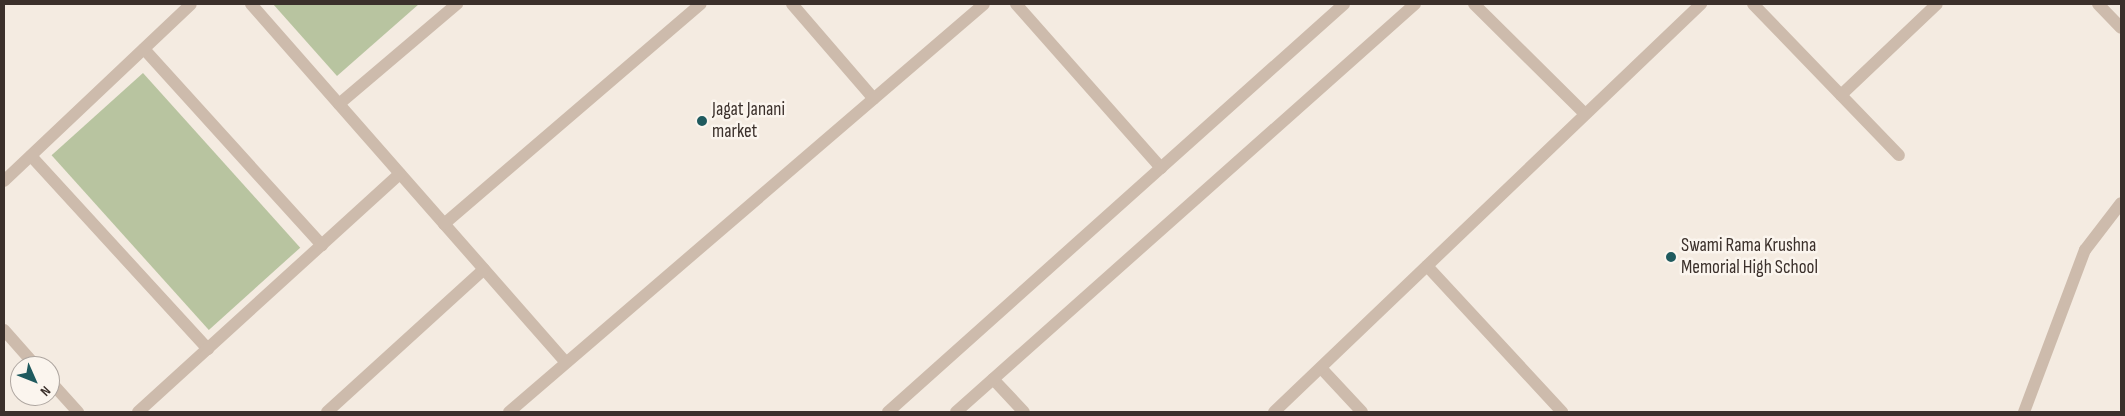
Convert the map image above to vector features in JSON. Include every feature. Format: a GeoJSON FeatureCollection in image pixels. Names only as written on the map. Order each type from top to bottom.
{"type":"FeatureCollection","features":[{"type":"Feature","properties":{"kind":"street"},"geometry":{"type":"LineString","coordinates":[[4,181],[191,4]]}},
{"type":"Feature","properties":{"kind":"street"},"geometry":{"type":"LineString","coordinates":[[251,4],[566,362]]}},
{"type":"Feature","properties":{"kind":"street"},"geometry":{"type":"LineString","coordinates":[[339,104],[457,4]]}},
{"type":"Feature","properties":{"kind":"street"},"geometry":{"type":"LineString","coordinates":[[444,224],[701,4]]}},
{"type":"Feature","properties":{"kind":"street"},"geometry":{"type":"LineString","coordinates":[[792,4],[874,99]]}},
{"type":"Feature","properties":{"kind":"street"},"geometry":{"type":"LineString","coordinates":[[510,412],[984,4]]}},
{"type":"Feature","properties":{"kind":"street"},"geometry":{"type":"LineString","coordinates":[[1016,4],[1160,168]]}},
{"type":"Feature","properties":{"kind":"street"},"geometry":{"type":"LineString","coordinates":[[888,412],[1344,4]]}},
{"type":"Feature","properties":{"kind":"street"},"geometry":{"type":"LineString","coordinates":[[956,412],[1415,4]]}},
{"type":"Feature","properties":{"kind":"street"},"geometry":{"type":"LineString","coordinates":[[1474,4],[1585,114]]}},
{"type":"Feature","properties":{"kind":"street"},"geometry":{"type":"LineString","coordinates":[[1274,412],[1701,4]]}},
{"type":"Feature","properties":{"kind":"street"},"geometry":{"type":"LineString","coordinates":[[1753,4],[1899,155]]}},
{"type":"Feature","properties":{"kind":"street"},"geometry":{"type":"LineString","coordinates":[[1841,95],[1937,4]]}},
{"type":"Feature","properties":{"kind":"street"},"geometry":{"type":"LineString","coordinates":[[2098,4],[2121,28]]}},
{"type":"Feature","properties":{"kind":"street"},"geometry":{"type":"LineString","coordinates":[[144,49],[322,245]]}},
{"type":"Feature","properties":{"kind":"street"},"geometry":{"type":"LineString","coordinates":[[31,156],[208,349]]}},
{"type":"Feature","properties":{"kind":"street"},"geometry":{"type":"LineString","coordinates":[[138,412],[400,174]]}},
{"type":"Feature","properties":{"kind":"street"},"geometry":{"type":"LineString","coordinates":[[2024,412],[2085,250],[2121,203]]}},
{"type":"Feature","properties":{"kind":"street"},"geometry":{"type":"LineString","coordinates":[[1427,266],[1562,412]]}},
{"type":"Feature","properties":{"kind":"street"},"geometry":{"type":"LineString","coordinates":[[327,412],[484,268]]}},
{"type":"Feature","properties":{"kind":"street"},"geometry":{"type":"LineString","coordinates":[[4,330],[27,356]]}},
{"type":"Feature","properties":{"kind":"street"},"geometry":{"type":"LineString","coordinates":[[1321,368],[1362,412]]}},
{"type":"Feature","properties":{"kind":"street"},"geometry":{"type":"LineString","coordinates":[[993,379],[1024,412]]}},
{"type":"Feature","properties":{"kind":"street"},"geometry":{"type":"LineString","coordinates":[[60,392],[78,412]]}},
{"type":"Feature","properties":{"kind":"green space"},"geometry":{"type":"Polygon","coordinates":[[[273,4],[419,4],[337,76],[273,4]]]}},
{"type":"Feature","properties":{"kind":"green space"},"geometry":{"type":"Polygon","coordinates":[[[143,73],[300,248],[209,330],[52,155],[143,73]]]}},
{"type":"Feature","properties":{"kind":"place","name":"Jagat Janani market"},"geometry":{"type":"Point","coordinates":[702,121]}},
{"type":"Feature","properties":{"kind":"place","name":"Swami Rama Krushna Memorial High School"},"geometry":{"type":"Point","coordinates":[1671,257]}}]}
